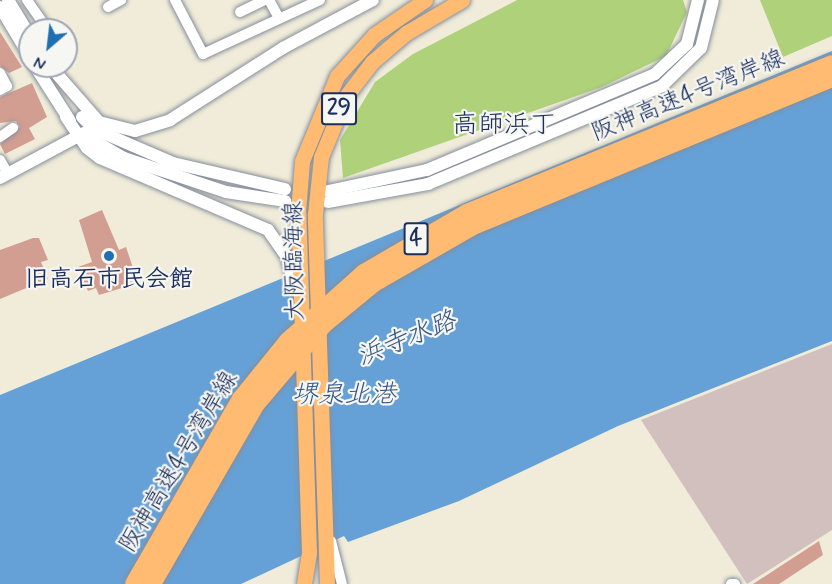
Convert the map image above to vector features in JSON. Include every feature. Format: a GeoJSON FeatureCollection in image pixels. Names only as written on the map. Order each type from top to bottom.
{"type":"FeatureCollection","features":[{"type":"Feature","properties":{"kind":"highway","name":"阪神高速4号湾岸線"},"geometry":{"type":"LineString","coordinates":[[135,584],[241,399],[288,341],[364,273],[467,213],[832,64]]}},
{"type":"Feature","properties":{"kind":"highway","name":"阪神高速4号湾岸線"},"geometry":{"type":"LineString","coordinates":[[152,584],[256,404],[324,324],[374,283],[473,226],[832,78]]}},
{"type":"Feature","properties":{"kind":"main road","name":"大阪臨海線"},"geometry":{"type":"LineString","coordinates":[[304,584],[309,553],[300,308],[297,281],[298,185],[323,99],[374,34],[425,0]]}},
{"type":"Feature","properties":{"kind":"main road","name":"大阪臨海線"},"geometry":{"type":"LineString","coordinates":[[327,584],[329,545],[315,196],[327,134],[360,76],[390,44],[430,16],[462,0]]}},
{"type":"Feature","properties":{"kind":"street"},"geometry":{"type":"LineString","coordinates":[[8,0],[19,18]]}},
{"type":"Feature","properties":{"kind":"street"},"geometry":{"type":"LineString","coordinates":[[27,0],[40,18]]}},
{"type":"Feature","properties":{"kind":"street"},"geometry":{"type":"LineString","coordinates":[[108,8],[121,0]]}},
{"type":"Feature","properties":{"kind":"street"},"geometry":{"type":"LineString","coordinates":[[176,0],[203,54],[318,0]]}},
{"type":"Feature","properties":{"kind":"street"},"geometry":{"type":"LineString","coordinates":[[240,12],[267,0],[279,18]]}},
{"type":"Feature","properties":{"kind":"street"},"geometry":{"type":"LineString","coordinates":[[60,78],[99,122],[135,131],[170,120],[283,48],[374,0]]}},
{"type":"Feature","properties":{"kind":"street"},"geometry":{"type":"LineString","coordinates":[[430,16],[474,0]]}},
{"type":"Feature","properties":{"kind":"street"},"geometry":{"type":"LineString","coordinates":[[698,0],[687,44],[655,74],[427,170],[328,196],[428,184],[662,86],[702,48],[713,0]]}},
{"type":"Feature","properties":{"kind":"street"},"geometry":{"type":"LineString","coordinates":[[0,7],[18,37]]}},
{"type":"Feature","properties":{"kind":"street"},"geometry":{"type":"LineString","coordinates":[[0,73],[7,86],[0,90]]}},
{"type":"Feature","properties":{"kind":"street"},"geometry":{"type":"LineString","coordinates":[[42,78],[66,117],[85,133],[173,163],[285,195]]}},
{"type":"Feature","properties":{"kind":"street"},"geometry":{"type":"LineString","coordinates":[[55,78],[100,158],[253,219],[278,240],[297,281]]}},
{"type":"Feature","properties":{"kind":"street"},"geometry":{"type":"LineString","coordinates":[[0,137],[13,128]]}},
{"type":"Feature","properties":{"kind":"street"},"geometry":{"type":"LineString","coordinates":[[0,160],[4,176],[85,133]]}},
{"type":"Feature","properties":{"kind":"street"},"geometry":{"type":"LineString","coordinates":[[329,545],[342,584]]}},
{"type":"Feature","properties":{"kind":"shaded area"},"geometry":{"type":"Polygon","coordinates":[[[832,344],[832,530],[747,584],[641,420],[832,344]]]}},
{"type":"Feature","properties":{"kind":"green space"},"geometry":{"type":"Polygon","coordinates":[[[517,0],[683,0],[687,12],[666,56],[602,87],[343,178],[340,140],[375,82],[413,54],[517,0]]]}},
{"type":"Feature","properties":{"kind":"green space"},"geometry":{"type":"Polygon","coordinates":[[[760,0],[832,0],[832,36],[783,57],[760,0]]]}},
{"type":"Feature","properties":{"kind":"water","name":"堺泉北港"},"geometry":{"type":"Polygon","coordinates":[[[832,51],[832,341],[618,426],[459,501],[348,542],[344,536],[241,584],[0,584],[0,395],[832,51]]]}},
{"type":"Feature","properties":{"kind":"building"},"geometry":{"type":"Polygon","coordinates":[[[0,32],[18,61],[18,69],[9,73],[0,66],[0,32]]]}},
{"type":"Feature","properties":{"kind":"building"},"geometry":{"type":"Polygon","coordinates":[[[32,83],[47,117],[29,128],[35,139],[5,154],[0,144],[20,127],[16,121],[0,123],[0,97],[32,83]]]}},
{"type":"Feature","properties":{"kind":"building","name":"旧高石市民会館"},"geometry":{"type":"Polygon","coordinates":[[[102,210],[119,250],[126,247],[138,283],[99,295],[96,288],[88,291],[78,267],[92,262],[79,220],[102,210]]]}},
{"type":"Feature","properties":{"kind":"building"},"geometry":{"type":"Polygon","coordinates":[[[39,238],[48,260],[41,262],[48,279],[0,299],[0,250],[39,238]]]}},
{"type":"Feature","properties":{"kind":"building"},"geometry":{"type":"Polygon","coordinates":[[[819,541],[823,555],[779,584],[753,584],[819,541]]]}},
{"type":"Feature","properties":{"kind":"place","name":"旧高石市民会館"},"geometry":{"type":"Point","coordinates":[109,256]}},
{"type":"Feature","properties":{"kind":"district","name":"高師浜丁"},"geometry":{"type":"Point","coordinates":[504,126]}},
{"type":"Feature","properties":{"kind":"water label","name":"浜寺水路"},"geometry":{"type":"Point","coordinates":[407,340]}}]}
